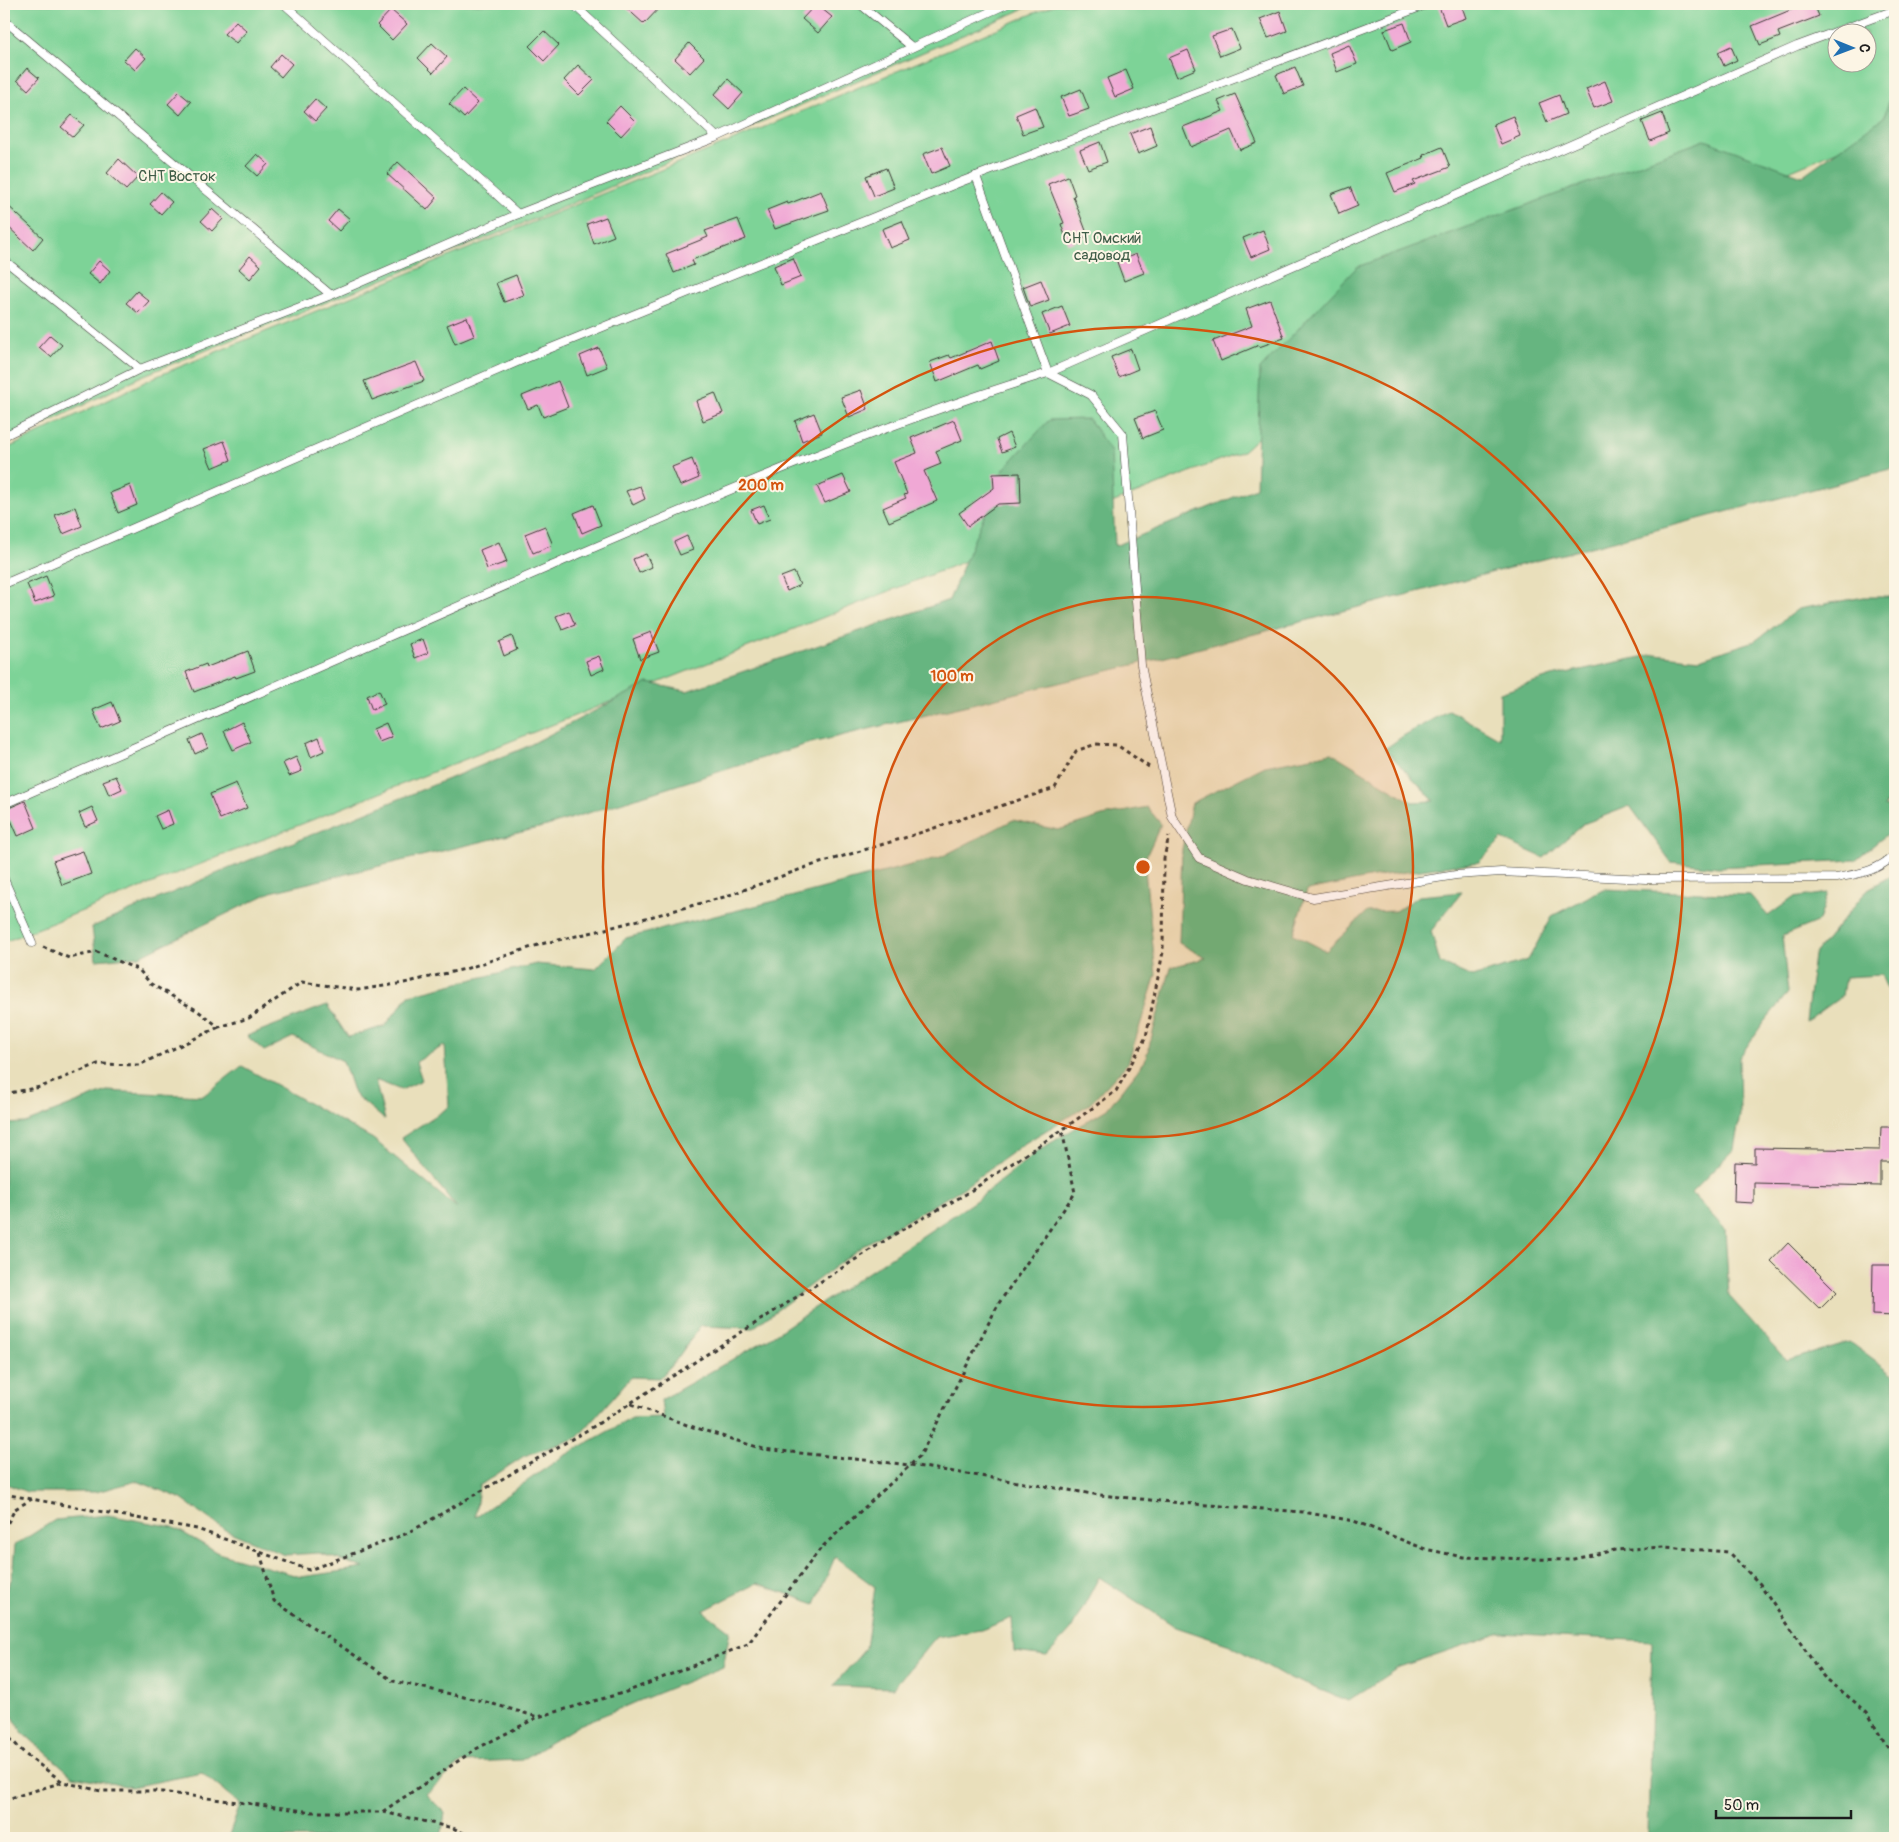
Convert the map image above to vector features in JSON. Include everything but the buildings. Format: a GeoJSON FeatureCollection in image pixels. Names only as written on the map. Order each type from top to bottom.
{"type":"FeatureCollection","features":[{"type":"Feature","properties":{"kind":"lane"},"geometry":{"type":"LineString","coordinates":[[284,4],[518,214]]}},
{"type":"Feature","properties":{"kind":"lane"},"geometry":{"type":"LineString","coordinates":[[573,4],[717,136]]}},
{"type":"Feature","properties":{"kind":"lane"},"geometry":{"type":"LineString","coordinates":[[860,4],[912,47]]}},
{"type":"Feature","properties":{"kind":"lane"},"geometry":{"type":"LineString","coordinates":[[4,436],[140,370],[331,294],[518,214],[717,136],[1007,4]]}},
{"type":"Feature","properties":{"kind":"lane"},"geometry":{"type":"LineString","coordinates":[[4,584],[524,359],[976,176],[1428,4]]}},
{"type":"Feature","properties":{"kind":"lane"},"geometry":{"type":"LineString","coordinates":[[4,804],[274,684],[819,452],[1048,373],[1797,46],[1895,10]]}},
{"type":"Feature","properties":{"kind":"lane"},"geometry":{"type":"LineString","coordinates":[[4,20],[331,294]]}},
{"type":"Feature","properties":{"kind":"lane"},"geometry":{"type":"LineString","coordinates":[[976,176],[1048,373],[1091,395],[1123,434],[1141,665],[1172,818],[1199,858],[1248,879],[1313,898],[1456,875],[1500,872],[1646,879],[1836,878],[1866,872],[1882,865],[1895,854]]}},
{"type":"Feature","properties":{"kind":"lane"},"geometry":{"type":"LineString","coordinates":[[4,260],[140,370]]}},
{"type":"Feature","properties":{"kind":"lane"},"geometry":{"type":"LineString","coordinates":[[4,879],[32,943]]}},
{"type":"Feature","properties":{"kind":"path"},"geometry":{"type":"LineString","coordinates":[[4,1094],[41,1087],[98,1064],[139,1065],[220,1027],[249,1018],[302,982],[358,990],[404,983],[465,969],[541,944],[598,931],[724,897],[807,867],[904,838],[1055,788],[1076,751],[1096,744],[1117,745],[1164,777]]}},
{"type":"Feature","properties":{"kind":"path"},"geometry":{"type":"LineString","coordinates":[[4,1494],[197,1529],[309,1570],[408,1533],[596,1425],[900,1231],[966,1194],[1062,1130],[1116,1091],[1146,1037],[1163,952],[1164,858],[1172,818]]}},
{"type":"Feature","properties":{"kind":"path"},"geometry":{"type":"LineString","coordinates":[[32,943],[69,958],[97,952],[139,970],[150,984],[198,1011],[220,1027]]}},
{"type":"Feature","properties":{"kind":"path"},"geometry":{"type":"LineString","coordinates":[[382,1812],[476,1749],[538,1717],[626,1692],[748,1644],[821,1548],[920,1456],[999,1303],[1075,1193],[1062,1130]]}},
{"type":"Feature","properties":{"kind":"path"},"geometry":{"type":"LineString","coordinates":[[630,1403],[687,1425],[763,1449],[910,1465],[1100,1495],[1312,1514],[1354,1521],[1425,1550],[1463,1556],[1569,1560],[1615,1550],[1665,1547],[1728,1552],[1760,1584],[1824,1676],[1867,1712],[1895,1760]]}},
{"type":"Feature","properties":{"kind":"path"},"geometry":{"type":"LineString","coordinates":[[4,1530],[14,1509],[32,1499]]}},
{"type":"Feature","properties":{"kind":"path"},"geometry":{"type":"LineString","coordinates":[[260,1552],[274,1601],[393,1682],[486,1702],[538,1717]]}},
{"type":"Feature","properties":{"kind":"path"},"geometry":{"type":"LineString","coordinates":[[4,1732],[26,1755],[63,1782],[101,1792],[154,1791],[313,1812],[382,1812],[453,1828],[474,1838]]}},
{"type":"Feature","properties":{"kind":"path"},"geometry":{"type":"LineString","coordinates":[[4,1800],[63,1782]]}},
{"type":"Feature","properties":{"kind":"green space","name":"СНТ Восток"},"geometry":{"type":"Polygon","coordinates":[[[4,4],[1035,4],[552,212],[144,375],[4,444],[4,4]]]}},
{"type":"Feature","properties":{"kind":"green space","name":"СНТ Омский садовод"},"geometry":{"type":"Polygon","coordinates":[[[1056,4],[1895,4],[1895,126],[1669,222],[1377,329],[1243,451],[4,942],[4,450],[155,377],[741,137],[1056,4]]]}},
{"type":"Feature","properties":{"kind":"green space"},"geometry":{"type":"Polygon","coordinates":[[[1895,81],[1895,468],[1166,657],[807,744],[547,826],[271,892],[140,956],[96,960],[92,927],[230,868],[524,748],[648,683],[687,691],[949,600],[1003,470],[1049,420],[1089,419],[1111,452],[1115,546],[1256,488],[1260,369],[1357,267],[1705,140],[1802,176],[1884,117],[1895,81]]]}},
{"type":"Feature","properties":{"kind":"green space"},"geometry":{"type":"Polygon","coordinates":[[[1864,597],[1895,597],[1895,795],[1884,806],[1895,808],[1895,828],[1855,860],[1718,867],[1671,862],[1630,806],[1583,824],[1544,858],[1502,839],[1479,862],[1384,875],[1307,890],[1293,934],[1326,951],[1367,912],[1396,911],[1419,896],[1462,892],[1431,931],[1440,963],[1472,977],[1528,960],[1552,916],[1603,889],[1750,895],[1768,916],[1793,898],[1828,893],[1819,921],[1782,936],[1788,993],[1763,1023],[1739,1058],[1740,1115],[1734,1149],[1691,1193],[1725,1229],[1729,1296],[1787,1361],[1849,1342],[1895,1376],[1895,1838],[1648,1838],[1652,1641],[1501,1633],[1399,1667],[1348,1701],[1285,1676],[1230,1645],[1176,1627],[1099,1577],[1071,1630],[1047,1656],[1014,1652],[1012,1618],[981,1630],[936,1637],[893,1688],[833,1686],[866,1648],[875,1587],[835,1557],[815,1604],[757,1583],[703,1611],[730,1631],[723,1667],[579,1725],[522,1760],[462,1762],[426,1794],[445,1813],[441,1838],[228,1838],[240,1804],[202,1773],[131,1787],[73,1776],[22,1732],[4,1702],[4,1594],[12,1578],[15,1545],[55,1520],[108,1515],[173,1527],[218,1553],[301,1577],[364,1568],[319,1553],[285,1555],[225,1530],[180,1498],[137,1481],[96,1492],[27,1492],[4,1483],[4,1124],[25,1123],[107,1091],[203,1096],[242,1066],[373,1139],[457,1208],[401,1138],[449,1107],[445,1045],[416,1062],[422,1080],[401,1090],[375,1080],[385,1120],[354,1094],[343,1061],[293,1037],[264,1051],[247,1036],[327,1005],[348,1037],[385,1026],[409,995],[536,964],[595,969],[626,938],[941,857],[1013,820],[1058,830],[1102,816],[1147,807],[1161,824],[1144,861],[1156,975],[1128,1063],[1090,1104],[1025,1143],[963,1188],[864,1245],[753,1328],[700,1326],[677,1359],[660,1378],[631,1377],[577,1438],[524,1456],[479,1486],[475,1517],[562,1457],[632,1418],[663,1417],[661,1400],[768,1339],[978,1199],[1039,1150],[1107,1109],[1145,1061],[1171,967],[1206,958],[1179,943],[1182,849],[1192,803],[1265,766],[1332,753],[1412,802],[1434,801],[1385,749],[1403,736],[1449,710],[1500,739],[1500,693],[1552,676],[1655,654],[1699,659],[1755,641],[1798,609],[1864,597]]]}},
{"type":"Feature","properties":{"kind":"green space"},"geometry":{"type":"Polygon","coordinates":[[[1895,874],[1895,1008],[1881,975],[1845,977],[1842,996],[1806,1022],[1814,955],[1868,889],[1895,874]]]}}]}
